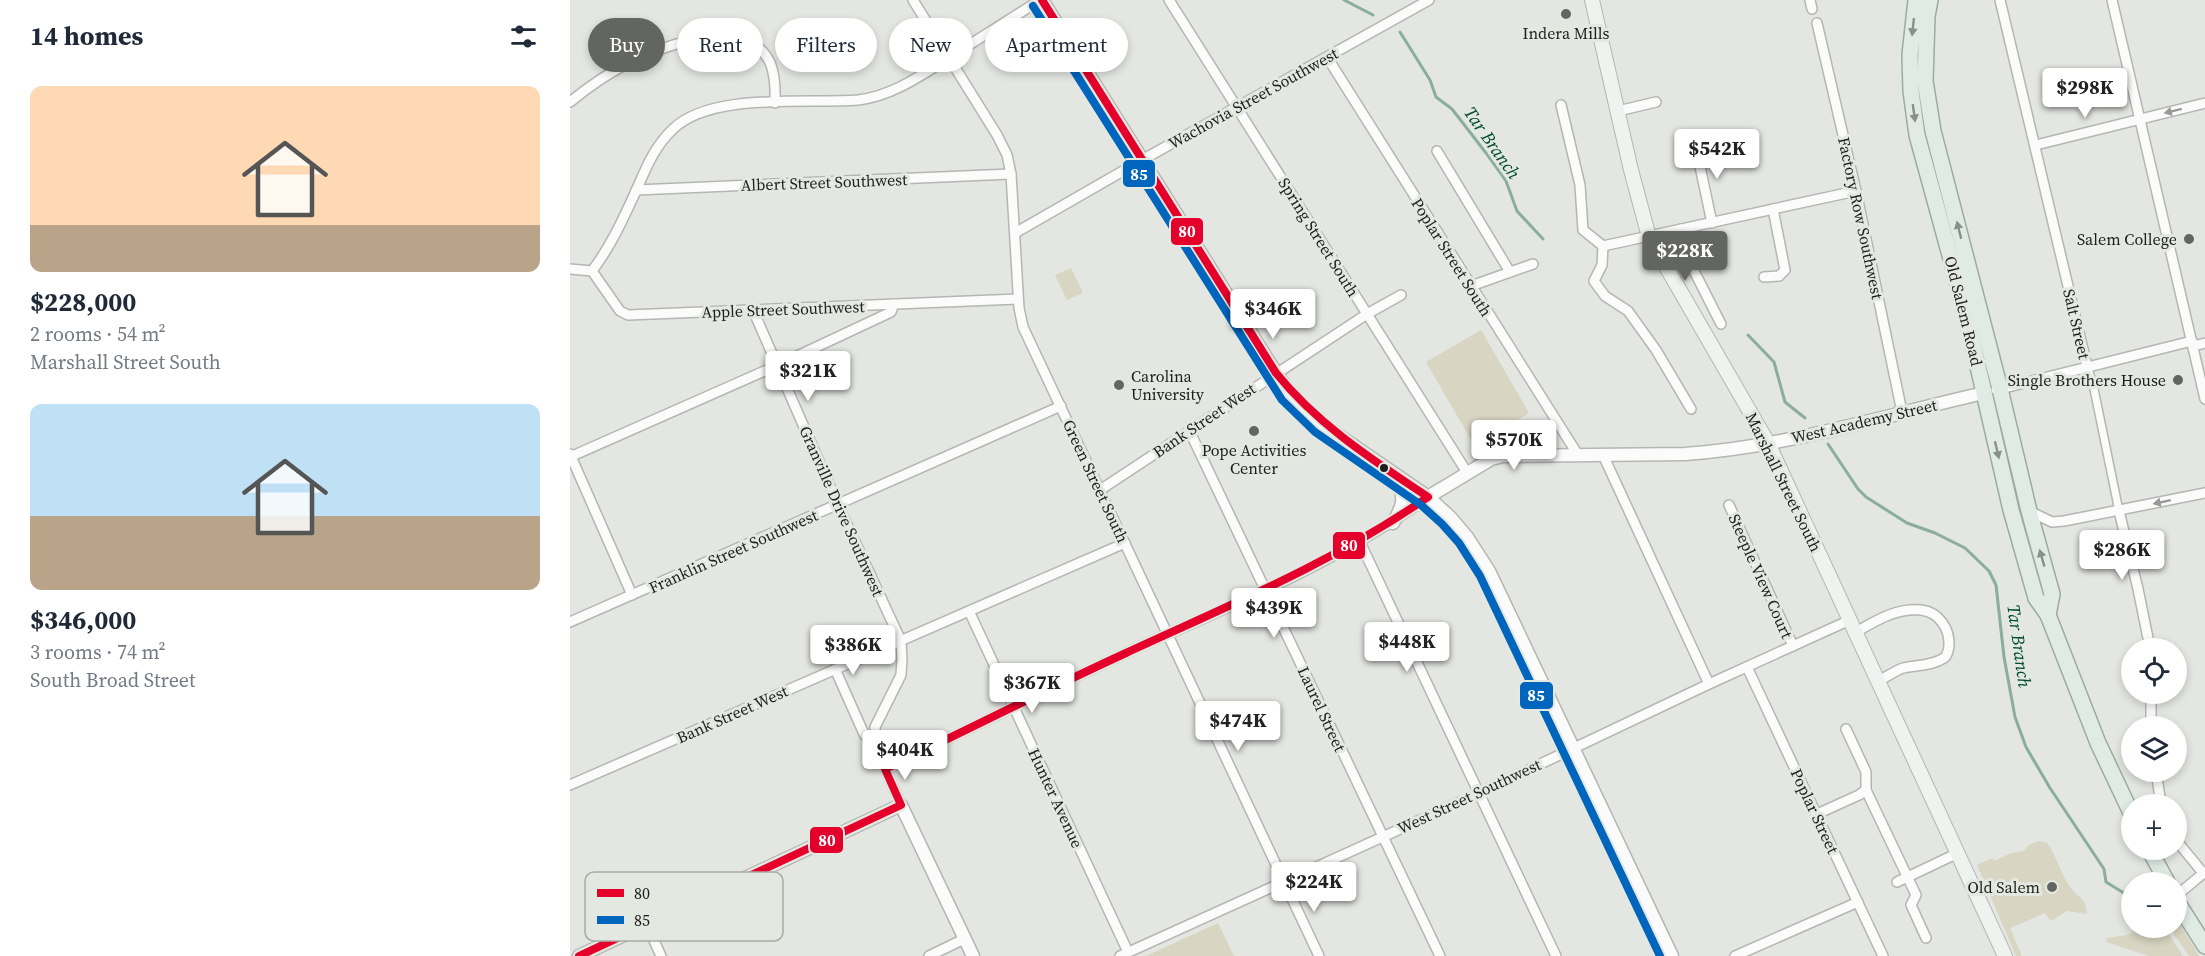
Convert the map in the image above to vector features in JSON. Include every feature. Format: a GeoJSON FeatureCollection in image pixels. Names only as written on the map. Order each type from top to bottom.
{"type":"FeatureCollection","features":[{"type":"Feature","properties":{"kind":"main road","name":"Marshall Street South"},"geometry":{"type":"LineString","coordinates":[[1592,0],[1649,237],[1768,443],[2005,956]]}},
{"type":"Feature","properties":{"kind":"main road","name":"Old Salem Road"},"geometry":{"type":"LineString","coordinates":[[1916,0],[1910,55],[1911,91],[1917,135],[1965,310],[2011,510],[2036,598],[2048,615],[2098,743],[2122,794]]}},
{"type":"Feature","properties":{"kind":"main road","name":"Old Salem Road"},"geometry":{"type":"LineString","coordinates":[[1930,0],[1927,16],[1925,81],[1933,131],[2052,594],[2048,615]]}},
{"type":"Feature","properties":{"kind":"main road"},"geometry":{"type":"LineString","coordinates":[[2187,916],[2205,946]]}},
{"type":"Feature","properties":{"kind":"street","name":"Green Street South"},"geometry":{"type":"LineString","coordinates":[[913,0],[924,18]]}},
{"type":"Feature","properties":{"kind":"street"},"geometry":{"type":"LineString","coordinates":[[973,42],[1041,0],[1290,393],[1309,413],[1428,497],[1467,537],[1490,571],[1672,956]]}},
{"type":"Feature","properties":{"kind":"street","name":"Spring Street South"},"geometry":{"type":"LineString","coordinates":[[1169,0],[1468,474]]}},
{"type":"Feature","properties":{"kind":"street","name":"Wachovia Street Southwest"},"geometry":{"type":"LineString","coordinates":[[1015,233],[1430,0]]}},
{"type":"Feature","properties":{"kind":"street","name":"Salt Street"},"geometry":{"type":"LineString","coordinates":[[2000,0],[2093,384],[2148,638]]}},
{"type":"Feature","properties":{"kind":"street"},"geometry":{"type":"LineString","coordinates":[[2112,0],[2205,399]]}},
{"type":"Feature","properties":{"kind":"street","name":"Factory Row Southwest"},"geometry":{"type":"LineString","coordinates":[[1817,23],[1856,191],[1902,412]]}},
{"type":"Feature","properties":{"kind":"street"},"geometry":{"type":"LineString","coordinates":[[570,102],[632,59],[672,45],[723,32],[732,33],[752,42],[767,57],[774,72],[775,103]]}},
{"type":"Feature","properties":{"kind":"street","name":"Poplar Street South"},"geometry":{"type":"LineString","coordinates":[[1327,57],[1578,455]]}},
{"type":"Feature","properties":{"kind":"street"},"geometry":{"type":"LineString","coordinates":[[570,269],[592,270],[610,246],[651,156],[661,142],[694,114],[741,105],[861,99],[884,94],[909,83],[926,72]]}},
{"type":"Feature","properties":{"kind":"street","name":"Green Street South"},"geometry":{"type":"LineString","coordinates":[[958,72],[1002,146],[1011,174],[1018,299],[1023,327],[1319,956]]}},
{"type":"Feature","properties":{"kind":"street"},"geometry":{"type":"LineString","coordinates":[[1618,111],[1656,102]]}},
{"type":"Feature","properties":{"kind":"street"},"geometry":{"type":"LineString","coordinates":[[2036,145],[2205,103]]}},
{"type":"Feature","properties":{"kind":"street"},"geometry":{"type":"LineString","coordinates":[[1561,105],[1580,185],[1583,230],[1603,246],[1856,191]]}},
{"type":"Feature","properties":{"kind":"street"},"geometry":{"type":"LineString","coordinates":[[1695,143],[1712,222]]}},
{"type":"Feature","properties":{"kind":"street"},"geometry":{"type":"LineString","coordinates":[[1437,151],[1510,272]]}},
{"type":"Feature","properties":{"kind":"street","name":"Albert Street Southwest"},"geometry":{"type":"LineString","coordinates":[[636,190],[1011,174]]}},
{"type":"Feature","properties":{"kind":"street"},"geometry":{"type":"LineString","coordinates":[[1764,277],[1779,276],[1785,270],[1773,209]]}},
{"type":"Feature","properties":{"kind":"street"},"geometry":{"type":"LineString","coordinates":[[1680,229],[1688,259],[1721,324]]}},
{"type":"Feature","properties":{"kind":"street"},"geometry":{"type":"LineString","coordinates":[[1603,246],[1602,265],[1594,281],[1605,296],[1628,311],[1635,320],[1690,410]]}},
{"type":"Feature","properties":{"kind":"street"},"geometry":{"type":"LineString","coordinates":[[1471,286],[1533,264]]}},
{"type":"Feature","properties":{"kind":"street","name":"Apple Street Southwest"},"geometry":{"type":"LineString","coordinates":[[592,270],[620,311],[628,315],[1018,299]]}},
{"type":"Feature","properties":{"kind":"street","name":"Bank Street West"},"geometry":{"type":"LineString","coordinates":[[1100,490],[1367,314],[1401,295]]}},
{"type":"Feature","properties":{"kind":"street"},"geometry":{"type":"LineString","coordinates":[[632,595],[570,456],[778,365],[891,312],[894,304]]}},
{"type":"Feature","properties":{"kind":"street","name":"Granville Drive Southwest"},"geometry":{"type":"LineString","coordinates":[[753,310],[838,505],[901,641],[901,675],[875,727],[876,748]]}},
{"type":"Feature","properties":{"kind":"street","name":"West Academy Street"},"geometry":{"type":"LineString","coordinates":[[885,769],[1360,542],[1491,459],[1503,456],[1705,453],[1768,443],[1984,393],[2087,366],[2193,343],[2205,343]]}},
{"type":"Feature","properties":{"kind":"street","name":"Franklin Street Southwest"},"geometry":{"type":"LineString","coordinates":[[570,622],[1060,406]]}},
{"type":"Feature","properties":{"kind":"street","name":"Laurel Street"},"geometry":{"type":"LineString","coordinates":[[1189,430],[1440,956]]}},
{"type":"Feature","properties":{"kind":"street"},"geometry":{"type":"LineString","coordinates":[[1603,455],[1708,684]]}},
{"type":"Feature","properties":{"kind":"street"},"geometry":{"type":"LineString","coordinates":[[1393,523],[1401,510],[1403,496],[1394,474]]}},
{"type":"Feature","properties":{"kind":"street"},"geometry":{"type":"LineString","coordinates":[[2029,511],[2052,522],[2064,521],[2205,493]]}},
{"type":"Feature","properties":{"kind":"street","name":"Steeple View Court"},"geometry":{"type":"LineString","coordinates":[[1730,505],[1793,646]]}},
{"type":"Feature","properties":{"kind":"street"},"geometry":{"type":"LineString","coordinates":[[1360,542],[1556,956]]}},
{"type":"Feature","properties":{"kind":"street","name":"Bank Street West"},"geometry":{"type":"LineString","coordinates":[[570,785],[1125,543]]}},
{"type":"Feature","properties":{"kind":"street","name":"West Street Southwest"},"geometry":{"type":"LineString","coordinates":[[1124,954],[1383,837],[1793,646],[1896,612],[1909,610],[1924,610],[1946,626],[1949,642],[1948,654],[1944,658],[1928,664],[1901,669],[1879,681]]}},
{"type":"Feature","properties":{"kind":"street","name":"Hunter Avenue"},"geometry":{"type":"LineString","coordinates":[[969,611],[1124,954]]}},
{"type":"Feature","properties":{"kind":"street","name":"Poplar Street"},"geometry":{"type":"LineString","coordinates":[[1747,667],[1883,956]]}},
{"type":"Feature","properties":{"kind":"street","name":"Granville Drive Southwest"},"geometry":{"type":"LineString","coordinates":[[835,669],[864,734],[876,748],[973,956]]}},
{"type":"Feature","properties":{"kind":"street"},"geometry":{"type":"LineString","coordinates":[[1846,729],[1866,772],[1866,790],[1916,895],[1911,905],[1926,938]]}},
{"type":"Feature","properties":{"kind":"street"},"geometry":{"type":"LineString","coordinates":[[1817,814],[1866,790]]}},
{"type":"Feature","properties":{"kind":"street"},"geometry":{"type":"LineString","coordinates":[[759,872],[901,805]]}},
{"type":"Feature","properties":{"kind":"street"},"geometry":{"type":"LineString","coordinates":[[1897,882],[1958,853]]}},
{"type":"Feature","properties":{"kind":"street"},"geometry":{"type":"LineString","coordinates":[[2187,853],[2204,872],[2187,888]]}},
{"type":"Feature","properties":{"kind":"street"},"geometry":{"type":"LineString","coordinates":[[1735,956],[1858,902]]}},
{"type":"Feature","properties":{"kind":"street"},"geometry":{"type":"LineString","coordinates":[[929,956],[964,939]]}},
{"type":"Feature","properties":{"kind":"street"},"geometry":{"type":"LineString","coordinates":[[579,956],[612,941]]}},
{"type":"Feature","properties":{"kind":"street"},"geometry":{"type":"LineString","coordinates":[[654,941],[661,956]]}},
{"type":"Feature","properties":{"kind":"shaded area"},"geometry":{"type":"Polygon","coordinates":[[[1071,268],[1083,293],[1067,300],[1055,275],[1071,268]]]}},
{"type":"Feature","properties":{"kind":"shaded area"},"geometry":{"type":"Polygon","coordinates":[[[1481,330],[1529,413],[1474,445],[1426,362],[1481,330]]]}},
{"type":"Feature","properties":{"kind":"shaded area"},"geometry":{"type":"Polygon","coordinates":[[[2039,841],[2047,843],[2050,847],[2067,882],[2085,904],[2087,914],[2067,911],[2051,921],[2045,913],[2010,928],[2022,956],[2016,956],[1977,865],[1993,858],[1994,861],[2011,853],[2024,851],[2029,845],[2039,841]]]}},
{"type":"Feature","properties":{"kind":"shaded area"},"geometry":{"type":"Polygon","coordinates":[[[1218,923],[1234,956],[1146,956],[1218,923]]]}},
{"type":"Feature","properties":{"kind":"shaded area"},"geometry":{"type":"Polygon","coordinates":[[[2121,936],[2121,938],[2171,938],[2183,956],[2149,956],[2106,942],[2107,938],[2121,936]]]}},
{"type":"Feature","properties":{"kind":"shaded area"},"geometry":{"type":"Polygon","coordinates":[[[2187,936],[2199,956],[2189,956],[2177,938],[2187,938],[2187,936]]]}},
{"type":"Feature","properties":{"kind":"waterway","name":"Tar Branch"},"geometry":{"type":"LineString","coordinates":[[1344,0],[1373,15]]}},
{"type":"Feature","properties":{"kind":"waterway","name":"Tar Branch"},"geometry":{"type":"LineString","coordinates":[[1400,32],[1430,80],[1436,97],[1452,109],[1486,153],[1506,181],[1517,211],[1543,239]]}},
{"type":"Feature","properties":{"kind":"waterway","name":"Tar Branch"},"geometry":{"type":"LineString","coordinates":[[1748,335],[1774,362],[1785,402],[1805,418]]}},
{"type":"Feature","properties":{"kind":"waterway","name":"Tar Branch"},"geometry":{"type":"LineString","coordinates":[[1828,444],[1858,489],[1866,497],[1907,523],[1935,533],[1965,548],[1989,571],[1996,585],[2004,657],[2015,717],[2026,747],[2050,788],[2104,869],[2106,882],[2121,891]]}},
{"type":"Feature","properties":{"kind":"transit line","name":"80"},"geometry":{"type":"LineString","coordinates":[[758,872],[901,805],[885,769],[1319,562],[1428,497],[1347,441],[1292,392],[1276,373],[1042,0]]}},
{"type":"Feature","properties":{"kind":"transit line","name":"85"},"geometry":{"type":"LineString","coordinates":[[1033,6],[1282,400],[1315,432],[1421,505],[1459,543],[1480,576],[1660,956]]}},
{"type":"Feature","properties":{"kind":"transit line","name":"80"},"geometry":{"type":"LineString","coordinates":[[579,956],[611,941]]}},
{"type":"Feature","properties":{"kind":"place","name":"Indera Mills"},"geometry":{"type":"Point","coordinates":[1566,14]}},
{"type":"Feature","properties":{"kind":"place","name":"Salem College"},"geometry":{"type":"Point","coordinates":[2189,239]}},
{"type":"Feature","properties":{"kind":"place","name":"Single Brothers House"},"geometry":{"type":"Point","coordinates":[2178,380]}},
{"type":"Feature","properties":{"kind":"place","name":"Carolina University"},"geometry":{"type":"Point","coordinates":[1119,385]}},
{"type":"Feature","properties":{"kind":"place","name":"Pope Activities Center"},"geometry":{"type":"Point","coordinates":[1254,431]}},
{"type":"Feature","properties":{"kind":"place","name":"Old Salem"},"geometry":{"type":"Point","coordinates":[2052,887]}}]}
